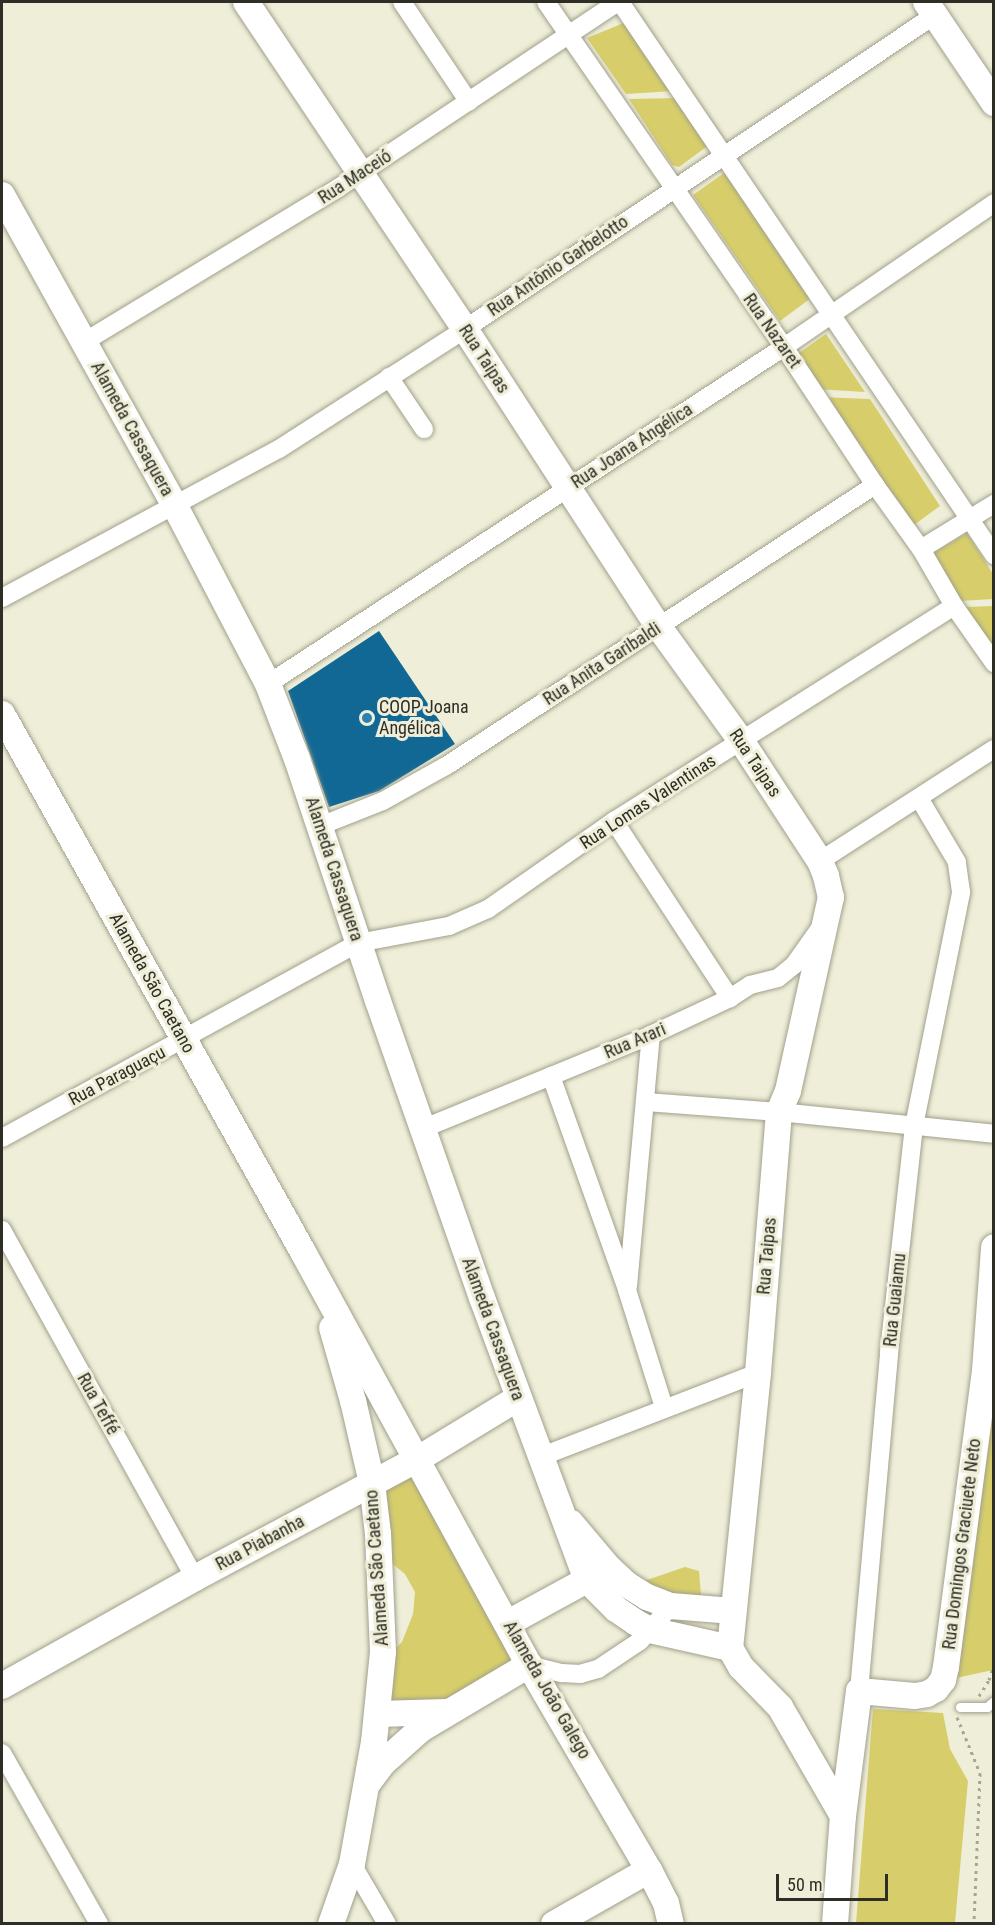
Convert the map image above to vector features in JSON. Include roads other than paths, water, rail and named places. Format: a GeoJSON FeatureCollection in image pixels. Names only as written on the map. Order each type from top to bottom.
{"type":"FeatureCollection","features":[{"type":"Feature","properties":{"kind":"street","name":"Rua Taipas"},"geometry":{"type":"LineString","coordinates":[[246,2],[465,329],[658,626],[742,742],[820,861],[831,897],[788,1091],[779,1112],[758,1372],[730,1648]]}},
{"type":"Feature","properties":{"kind":"street"},"geometry":{"type":"LineString","coordinates":[[402,2],[469,102]]}},
{"type":"Feature","properties":{"kind":"street","name":"Rua Nazaret"},"geometry":{"type":"LineString","coordinates":[[546,2],[921,549],[954,606],[993,663]]}},
{"type":"Feature","properties":{"kind":"street","name":"Rua Maceió"},"geometry":{"type":"LineString","coordinates":[[84,342],[361,173],[619,2]]}},
{"type":"Feature","properties":{"kind":"street"},"geometry":{"type":"LineString","coordinates":[[619,2],[993,555]]}},
{"type":"Feature","properties":{"kind":"street"},"geometry":{"type":"LineString","coordinates":[[931,8],[993,103]]}},
{"type":"Feature","properties":{"kind":"street","name":"Rua Antônio Garbelotto"},"geometry":{"type":"LineString","coordinates":[[2,598],[279,448],[465,329],[723,154],[931,8]]}},
{"type":"Feature","properties":{"kind":"street","name":"Alameda Cassaquera"},"geometry":{"type":"LineString","coordinates":[[2,195],[175,506],[268,684],[320,826],[422,1129],[518,1398],[587,1580]]}},
{"type":"Feature","properties":{"kind":"street","name":"Rua Joana Angélica"},"geometry":{"type":"LineString","coordinates":[[268,684],[784,347],[993,203]]}},
{"type":"Feature","properties":{"kind":"street"},"geometry":{"type":"LineString","coordinates":[[389,377],[424,429]]}},
{"type":"Feature","properties":{"kind":"street","name":"Rua Anita Garibaldi"},"geometry":{"type":"LineString","coordinates":[[320,826],[383,801],[416,784],[875,485]]}},
{"type":"Feature","properties":{"kind":"street"},"geometry":{"type":"LineString","coordinates":[[921,549],[993,504]]}},
{"type":"Feature","properties":{"kind":"street","name":"Rua Lomas Valentinas"},"geometry":{"type":"LineString","coordinates":[[358,943],[449,926],[488,909],[614,822],[954,606]]}},
{"type":"Feature","properties":{"kind":"street","name":"Alameda São Caetano"},"geometry":{"type":"LineString","coordinates":[[2,714],[418,1459]]}},
{"type":"Feature","properties":{"kind":"street"},"geometry":{"type":"LineString","coordinates":[[820,861],[993,749]]}},
{"type":"Feature","properties":{"kind":"street","name":"Rua Guaiamu"},"geometry":{"type":"LineString","coordinates":[[835,1923],[843,1816],[859,1691],[889,1352],[914,1126],[961,892],[957,862],[919,798]]}},
{"type":"Feature","properties":{"kind":"street"},"geometry":{"type":"LineString","coordinates":[[614,822],[730,998]]}},
{"type":"Feature","properties":{"kind":"street","name":"Rua Arari"},"geometry":{"type":"LineString","coordinates":[[422,1129],[651,1035],[730,998],[750,985],[778,978],[794,965],[824,922]]}},
{"type":"Feature","properties":{"kind":"street","name":"Rua Paraguaçu"},"geometry":{"type":"LineString","coordinates":[[2,1138],[358,943]]}},
{"type":"Feature","properties":{"kind":"street"},"geometry":{"type":"LineString","coordinates":[[627,1290],[651,1035]]}},
{"type":"Feature","properties":{"kind":"street"},"geometry":{"type":"LineString","coordinates":[[551,1076],[627,1290],[664,1407]]}},
{"type":"Feature","properties":{"kind":"street"},"geometry":{"type":"LineString","coordinates":[[646,1102],[779,1112],[993,1134]]}},
{"type":"Feature","properties":{"kind":"street","name":"Rua Teffé"},"geometry":{"type":"LineString","coordinates":[[2,1230],[195,1578]]}},
{"type":"Feature","properties":{"kind":"street","name":"Rua Domingos Graciuete Neto"},"geometry":{"type":"LineString","coordinates":[[859,1691],[915,1696],[936,1689],[943,1680],[985,1371],[993,1247]]}},
{"type":"Feature","properties":{"kind":"street","name":"Alameda São Caetano"},"geometry":{"type":"LineString","coordinates":[[303,1252],[342,1360],[372,1483],[378,1534],[382,1609],[382,1652],[377,1714],[366,1786],[352,1864],[331,1923]]}},
{"type":"Feature","properties":{"kind":"street"},"geometry":{"type":"LineString","coordinates":[[540,1457],[758,1372]]}},
{"type":"Feature","properties":{"kind":"street","name":"Rua Piabanha"},"geometry":{"type":"LineString","coordinates":[[2,1686],[195,1578],[418,1459],[518,1398]]}},
{"type":"Feature","properties":{"kind":"street","name":"Alameda João Galego"},"geometry":{"type":"LineString","coordinates":[[418,1459],[529,1665],[650,1870],[666,1903],[671,1923]]}},
{"type":"Feature","properties":{"kind":"street"},"geometry":{"type":"LineString","coordinates":[[559,1508],[608,1567],[627,1584],[647,1597],[672,1606],[734,1611]]}},
{"type":"Feature","properties":{"kind":"street"},"geometry":{"type":"LineString","coordinates":[[508,1623],[587,1580],[616,1610],[650,1630],[730,1648],[741,1667],[780,1707],[843,1816]]}},
{"type":"Feature","properties":{"kind":"street"},"geometry":{"type":"LineString","coordinates":[[366,1786],[383,1763],[401,1745],[447,1712],[529,1665],[562,1673],[580,1674],[598,1670],[615,1660],[650,1630],[672,1606]]}},
{"type":"Feature","properties":{"kind":"street"},"geometry":{"type":"LineString","coordinates":[[377,1714],[447,1712]]}},
{"type":"Feature","properties":{"kind":"street"},"geometry":{"type":"LineString","coordinates":[[2,1753],[99,1923]]}},
{"type":"Feature","properties":{"kind":"street"},"geometry":{"type":"LineString","coordinates":[[352,1864],[387,1923]]}},
{"type":"Feature","properties":{"kind":"street"},"geometry":{"type":"LineString","coordinates":[[554,1923],[650,1870]]}},
{"type":"Feature","properties":{"kind":"lane"},"geometry":{"type":"LineString","coordinates":[[960,1707],[987,1707],[993,1701]]}},
{"type":"Feature","properties":{"kind":"place","name":"COOP Joana Angélica"},"geometry":{"type":"Point","coordinates":[367,718]}}]}
